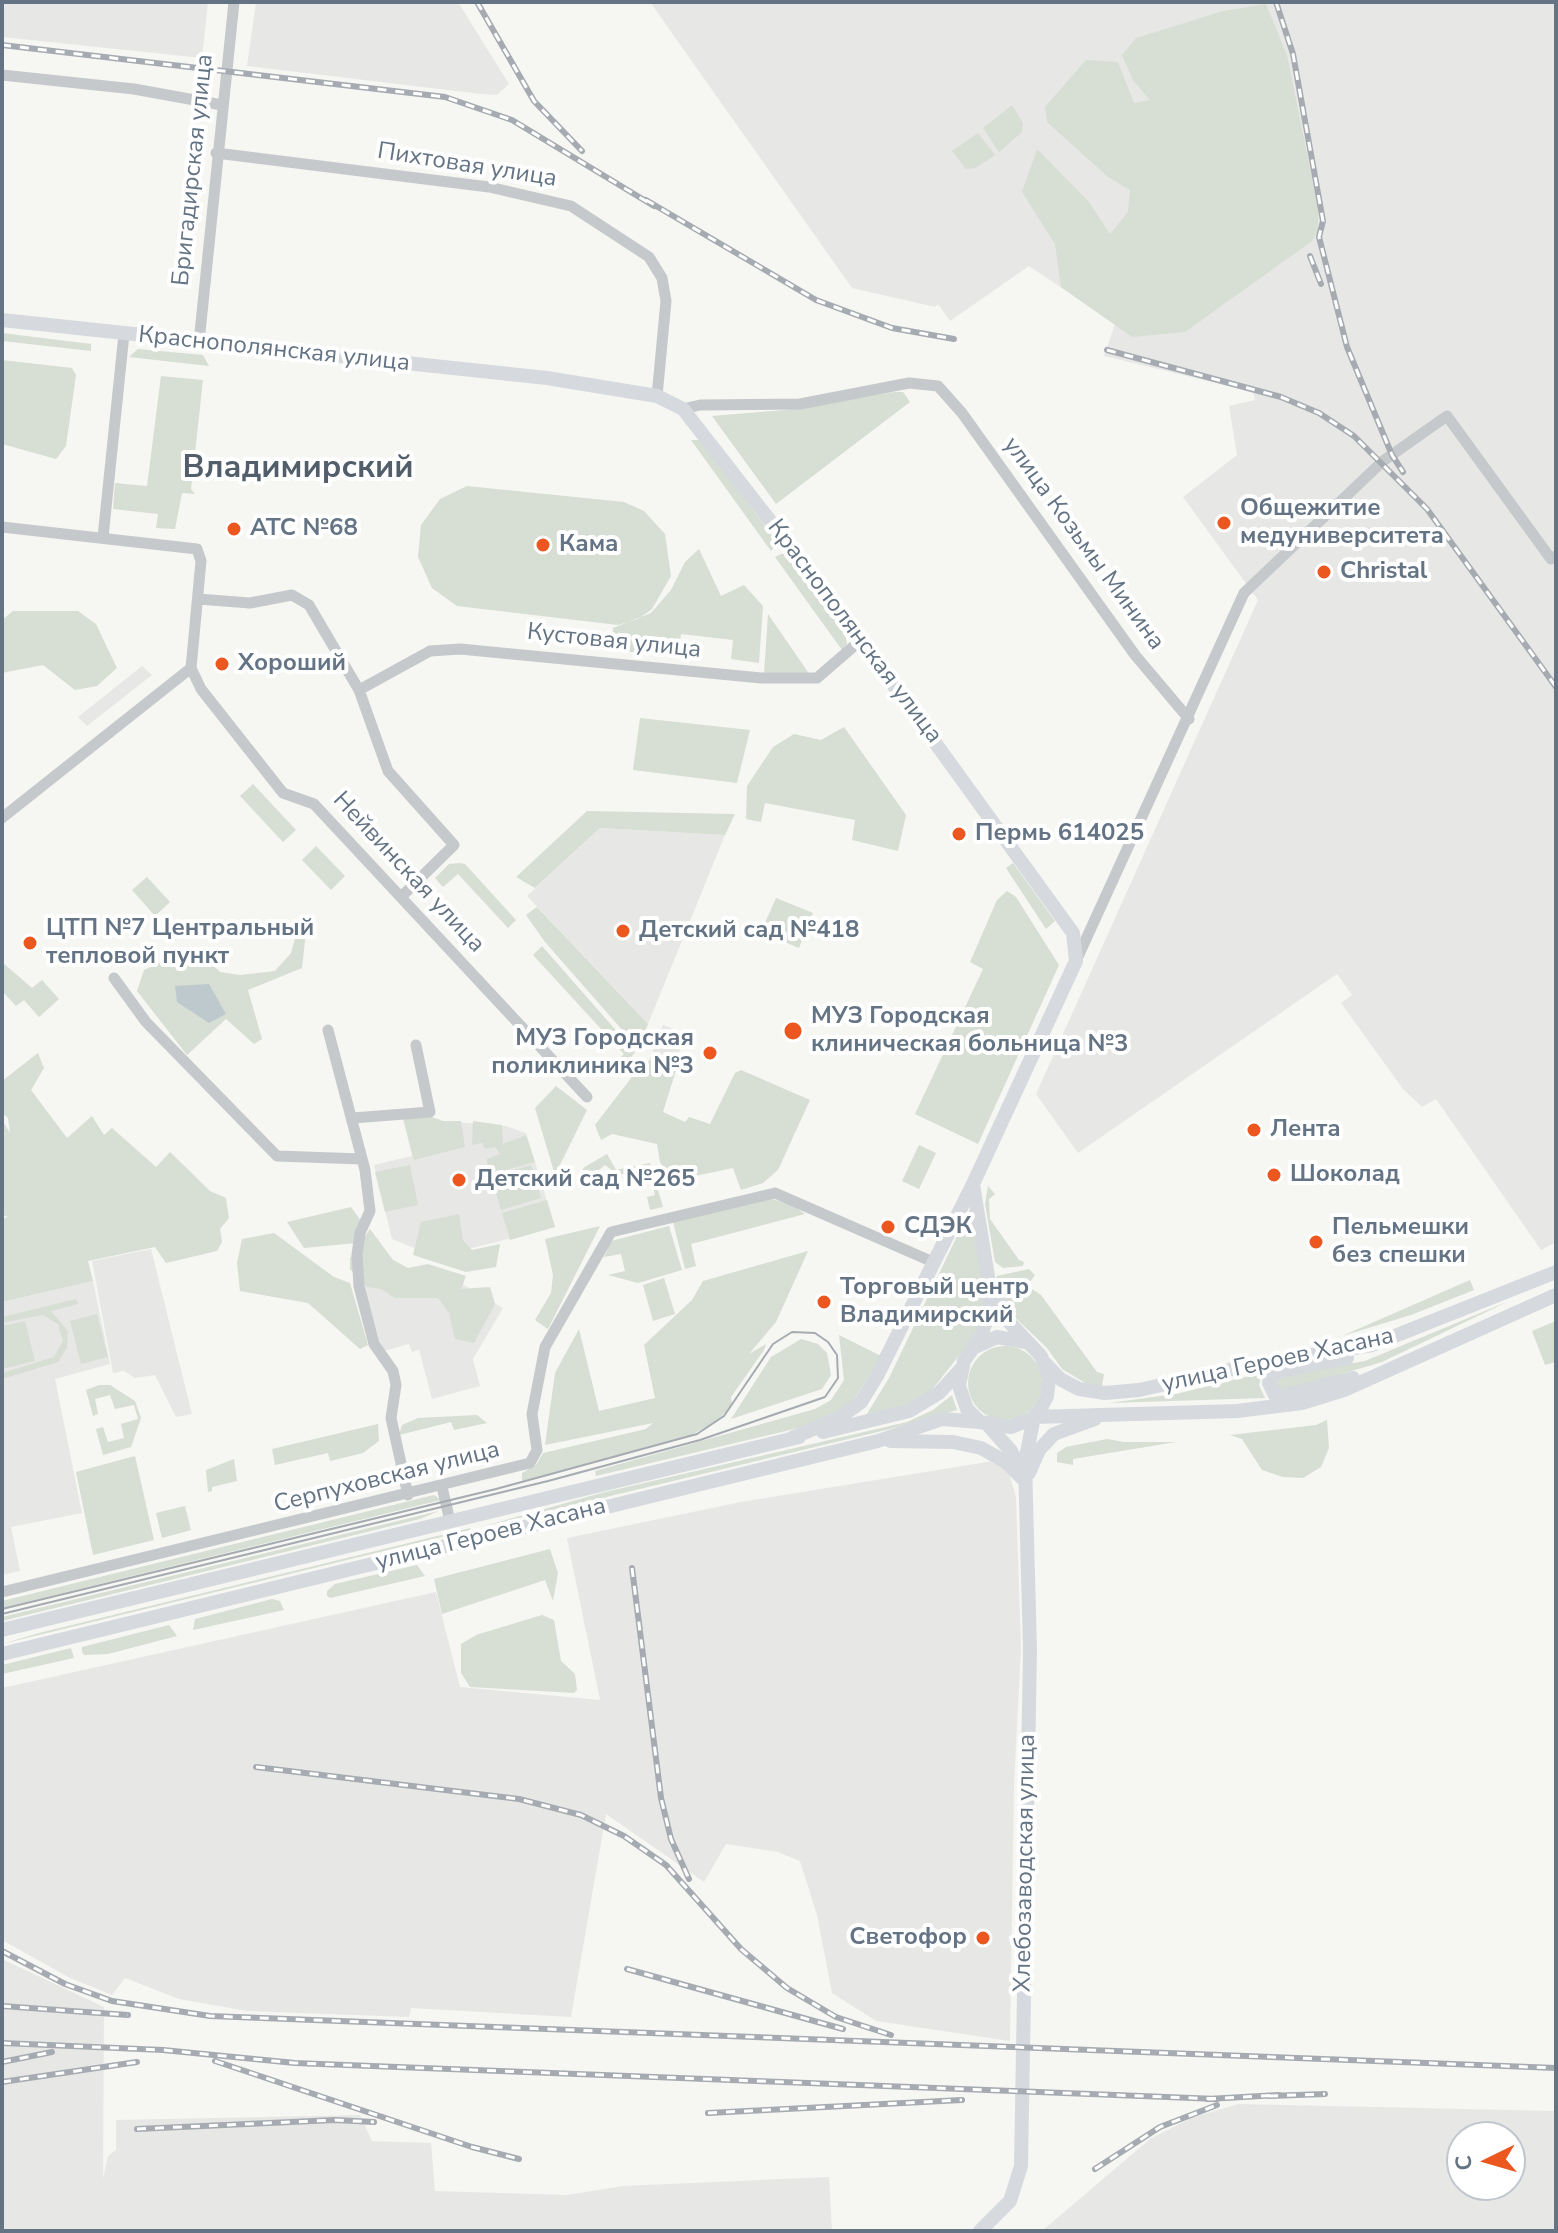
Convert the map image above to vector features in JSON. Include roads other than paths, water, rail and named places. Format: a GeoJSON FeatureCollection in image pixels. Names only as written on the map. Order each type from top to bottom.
{"type":"FeatureCollection","features":[{"type":"Feature","properties":{"kind":"main road","name":"Краснополянская улица"},"geometry":{"type":"LineString","coordinates":[[2,320],[547,378],[657,396],[683,409],[861,640],[1073,933],[1076,961]]}},
{"type":"Feature","properties":{"kind":"main road"},"geometry":{"type":"LineString","coordinates":[[792,1438],[839,1418],[861,1402],[973,1184],[1076,961]]}},
{"type":"Feature","properties":{"kind":"main road"},"geometry":{"type":"LineString","coordinates":[[973,1184],[990,1289],[989,1313],[961,1369],[960,1394],[967,1409],[1011,1451],[1025,1481]]}},
{"type":"Feature","properties":{"kind":"main road","name":"улица Героев Хасана"},"geometry":{"type":"LineString","coordinates":[[1045,1363],[1060,1379],[1079,1389],[1105,1393],[1150,1388],[1251,1365],[1372,1345],[1556,1272]]}},
{"type":"Feature","properties":{"kind":"main road"},"geometry":{"type":"LineString","coordinates":[[983,1423],[1011,1427],[1034,1417],[1047,1396],[1049,1379],[1045,1363],[1008,1321],[990,1289]]}},
{"type":"Feature","properties":{"kind":"main road","name":"улица Героев Хасана"},"geometry":{"type":"LineString","coordinates":[[1034,1417],[1270,1408],[1328,1395],[1556,1295]]}},
{"type":"Feature","properties":{"kind":"main road"},"geometry":{"type":"LineString","coordinates":[[974,1348],[997,1337],[1013,1338],[1029,1344]]}},
{"type":"Feature","properties":{"kind":"main road"},"geometry":{"type":"LineString","coordinates":[[1372,1345],[1344,1359],[1280,1371],[1272,1376],[1269,1383],[1275,1395],[1282,1396],[1378,1375]]}},
{"type":"Feature","properties":{"kind":"main road","name":"улица Героев Хасана"},"geometry":{"type":"LineString","coordinates":[[2,1630],[909,1411],[939,1393],[961,1369]]}},
{"type":"Feature","properties":{"kind":"main road"},"geometry":{"type":"LineString","coordinates":[[1025,1481],[1046,1441],[1106,1415]]}},
{"type":"Feature","properties":{"kind":"main road","name":"Хлебозаводская улица"},"geometry":{"type":"LineString","coordinates":[[980,2231],[1010,2201],[1021,2166],[1030,1650],[1025,1447],[1034,1417]]}},
{"type":"Feature","properties":{"kind":"main road","name":"улица Героев Хасана"},"geometry":{"type":"LineString","coordinates":[[2,1654],[878,1441],[942,1419],[983,1423]]}},
{"type":"Feature","properties":{"kind":"main road"},"geometry":{"type":"LineString","coordinates":[[878,1441],[920,1440],[981,1448],[1006,1462],[1025,1481]]}},
{"type":"Feature","properties":{"kind":"street","name":"Бригадирская улица"},"geometry":{"type":"LineString","coordinates":[[199,342],[216,153],[234,2]]}},
{"type":"Feature","properties":{"kind":"street"},"geometry":{"type":"LineString","coordinates":[[2,75],[134,89],[222,105]]}},
{"type":"Feature","properties":{"kind":"street","name":"Пихтовая улица"},"geometry":{"type":"LineString","coordinates":[[216,153],[489,187],[571,206],[649,257],[662,278],[666,301],[657,396]]}},
{"type":"Feature","properties":{"kind":"street"},"geometry":{"type":"LineString","coordinates":[[103,537],[124,334]]}},
{"type":"Feature","properties":{"kind":"street","name":"улица Козьмы Минина"},"geometry":{"type":"LineString","coordinates":[[683,409],[700,405],[800,404],[909,383],[938,386],[962,413],[1135,655],[1189,719]]}},
{"type":"Feature","properties":{"kind":"street"},"geometry":{"type":"LineString","coordinates":[[1076,961],[1244,593],[1383,461],[1447,416],[1551,559],[1556,556]]}},
{"type":"Feature","properties":{"kind":"street"},"geometry":{"type":"LineString","coordinates":[[2,527],[197,549],[201,561],[191,668],[2,818]]}},
{"type":"Feature","properties":{"kind":"street"},"geometry":{"type":"LineString","coordinates":[[198,594],[250,603],[292,595],[309,605],[359,690],[388,771],[454,845],[401,897]]}},
{"type":"Feature","properties":{"kind":"street","name":"Кустовая улица"},"geometry":{"type":"LineString","coordinates":[[359,690],[430,651],[460,649],[761,678],[817,678],[861,640]]}},
{"type":"Feature","properties":{"kind":"street","name":"Нейвинская улица"},"geometry":{"type":"LineString","coordinates":[[191,668],[201,689],[283,793],[314,804],[587,1097]]}},
{"type":"Feature","properties":{"kind":"street"},"geometry":{"type":"LineString","coordinates":[[1073,933],[1090,932]]}},
{"type":"Feature","properties":{"kind":"street"},"geometry":{"type":"LineString","coordinates":[[114,978],[146,1022],[277,1156],[362,1159]]}},
{"type":"Feature","properties":{"kind":"street"},"geometry":{"type":"LineString","coordinates":[[328,1030],[353,1118],[370,1211],[360,1233],[357,1255],[359,1286],[374,1344],[393,1371],[396,1385],[391,1418],[408,1495]]}},
{"type":"Feature","properties":{"kind":"street"},"geometry":{"type":"LineString","coordinates":[[353,1118],[430,1112],[416,1045]]}},
{"type":"Feature","properties":{"kind":"street","name":"Серпуховская улица"},"geometry":{"type":"LineString","coordinates":[[2,1592],[516,1469],[533,1461],[537,1450],[532,1414],[545,1347],[611,1232],[775,1193],[933,1262]]}},
{"type":"Feature","properties":{"kind":"street"},"geometry":{"type":"LineString","coordinates":[[442,1487],[450,1521]]}},
{"type":"Feature","properties":{"kind":"tram line"},"geometry":{"type":"LineString","coordinates":[[2,1609],[496,1489],[697,1434],[724,1416],[773,1344],[792,1332],[815,1333],[828,1342],[837,1355],[838,1378],[825,1397],[700,1440],[548,1481],[2,1614]]}},
{"type":"Feature","properties":{"kind":"railway"},"geometry":{"type":"LineString","coordinates":[[477,2],[534,101],[582,151]]}},
{"type":"Feature","properties":{"kind":"railway"},"geometry":{"type":"LineString","coordinates":[[1276,2],[1293,54],[1323,221],[1319,237],[1347,347],[1392,455],[1403,472]]}},
{"type":"Feature","properties":{"kind":"railway"},"geometry":{"type":"LineString","coordinates":[[2,45],[445,97],[512,120],[654,206]]}},
{"type":"Feature","properties":{"kind":"railway"},"geometry":{"type":"LineString","coordinates":[[646,200],[816,300],[892,328],[954,339]]}},
{"type":"Feature","properties":{"kind":"railway"},"geometry":{"type":"LineString","coordinates":[[1310,256],[1321,284]]}},
{"type":"Feature","properties":{"kind":"railway"},"geometry":{"type":"LineString","coordinates":[[1107,350],[1281,397],[1319,413],[1354,436],[1427,509],[1556,687]]}},
{"type":"Feature","properties":{"kind":"railway"},"geometry":{"type":"LineString","coordinates":[[632,1568],[661,1798],[671,1839],[689,1879]]}},
{"type":"Feature","properties":{"kind":"railway"},"geometry":{"type":"LineString","coordinates":[[256,1767],[519,1799],[581,1815],[624,1836],[666,1865],[741,1949],[787,1988],[836,2017],[891,2035]]}},
{"type":"Feature","properties":{"kind":"railway"},"geometry":{"type":"LineString","coordinates":[[2,1951],[65,1984],[112,2001],[210,2016],[1556,2068]]}},
{"type":"Feature","properties":{"kind":"railway"},"geometry":{"type":"LineString","coordinates":[[627,1969],[843,2029]]}},
{"type":"Feature","properties":{"kind":"railway"},"geometry":{"type":"LineString","coordinates":[[2,2006],[128,2015]]}},
{"type":"Feature","properties":{"kind":"railway"},"geometry":{"type":"LineString","coordinates":[[2,2043],[163,2050],[295,2063],[1218,2099]]}},
{"type":"Feature","properties":{"kind":"railway"},"geometry":{"type":"LineString","coordinates":[[2,2062],[52,2052]]}},
{"type":"Feature","properties":{"kind":"railway"},"geometry":{"type":"LineString","coordinates":[[215,2061],[472,2147],[519,2159]]}},
{"type":"Feature","properties":{"kind":"railway"},"geometry":{"type":"LineString","coordinates":[[2,2082],[137,2062]]}},
{"type":"Feature","properties":{"kind":"railway"},"geometry":{"type":"LineString","coordinates":[[1269,2096],[1325,2094]]}},
{"type":"Feature","properties":{"kind":"railway"},"geometry":{"type":"LineString","coordinates":[[1207,2099],[1279,2095]]}},
{"type":"Feature","properties":{"kind":"railway"},"geometry":{"type":"LineString","coordinates":[[708,2113],[962,2100]]}},
{"type":"Feature","properties":{"kind":"railway"},"geometry":{"type":"LineString","coordinates":[[1095,2169],[1160,2127],[1217,2105]]}},
{"type":"Feature","properties":{"kind":"railway"},"geometry":{"type":"LineString","coordinates":[[137,2129],[335,2120],[374,2122]]}},
{"type":"Feature","properties":{"kind":"place","name":"Общежитие медуниверситета"},"geometry":{"type":"Point","coordinates":[1224,523]}},
{"type":"Feature","properties":{"kind":"place","name":"АТС №68"},"geometry":{"type":"Point","coordinates":[234,529]}},
{"type":"Feature","properties":{"kind":"place","name":"Кама"},"geometry":{"type":"Point","coordinates":[543,545]}},
{"type":"Feature","properties":{"kind":"place","name":"Christal"},"geometry":{"type":"Point","coordinates":[1324,572]}},
{"type":"Feature","properties":{"kind":"place","name":"Хороший"},"geometry":{"type":"Point","coordinates":[222,664]}},
{"type":"Feature","properties":{"kind":"place","name":"Пермь 614025"},"geometry":{"type":"Point","coordinates":[959,834]}},
{"type":"Feature","properties":{"kind":"place","name":"Детский сад №418"},"geometry":{"type":"Point","coordinates":[623,931]}},
{"type":"Feature","properties":{"kind":"place","name":"ЦТП №7 Центральный тепловой пункт"},"geometry":{"type":"Point","coordinates":[30,943]}},
{"type":"Feature","properties":{"kind":"place","name":"МУЗ Городская клиническая больница №3"},"geometry":{"type":"Point","coordinates":[793,1031]}},
{"type":"Feature","properties":{"kind":"place","name":"МУЗ Городская поликлиника №3"},"geometry":{"type":"Point","coordinates":[710,1053]}},
{"type":"Feature","properties":{"kind":"place","name":"Лента"},"geometry":{"type":"Point","coordinates":[1254,1130]}},
{"type":"Feature","properties":{"kind":"place","name":"Шоколад"},"geometry":{"type":"Point","coordinates":[1274,1175]}},
{"type":"Feature","properties":{"kind":"place","name":"Детский сад №265"},"geometry":{"type":"Point","coordinates":[459,1180]}},
{"type":"Feature","properties":{"kind":"place","name":"СДЭК"},"geometry":{"type":"Point","coordinates":[888,1227]}},
{"type":"Feature","properties":{"kind":"place","name":"Пельмешки без спешки"},"geometry":{"type":"Point","coordinates":[1316,1242]}},
{"type":"Feature","properties":{"kind":"place","name":"Торговый центр Владимирский"},"geometry":{"type":"Point","coordinates":[824,1302]}},
{"type":"Feature","properties":{"kind":"place","name":"Светофор"},"geometry":{"type":"Point","coordinates":[983,1938]}},
{"type":"Feature","properties":{"kind":"district","name":"Владимирский"},"geometry":{"type":"Point","coordinates":[298,469]}}]}
